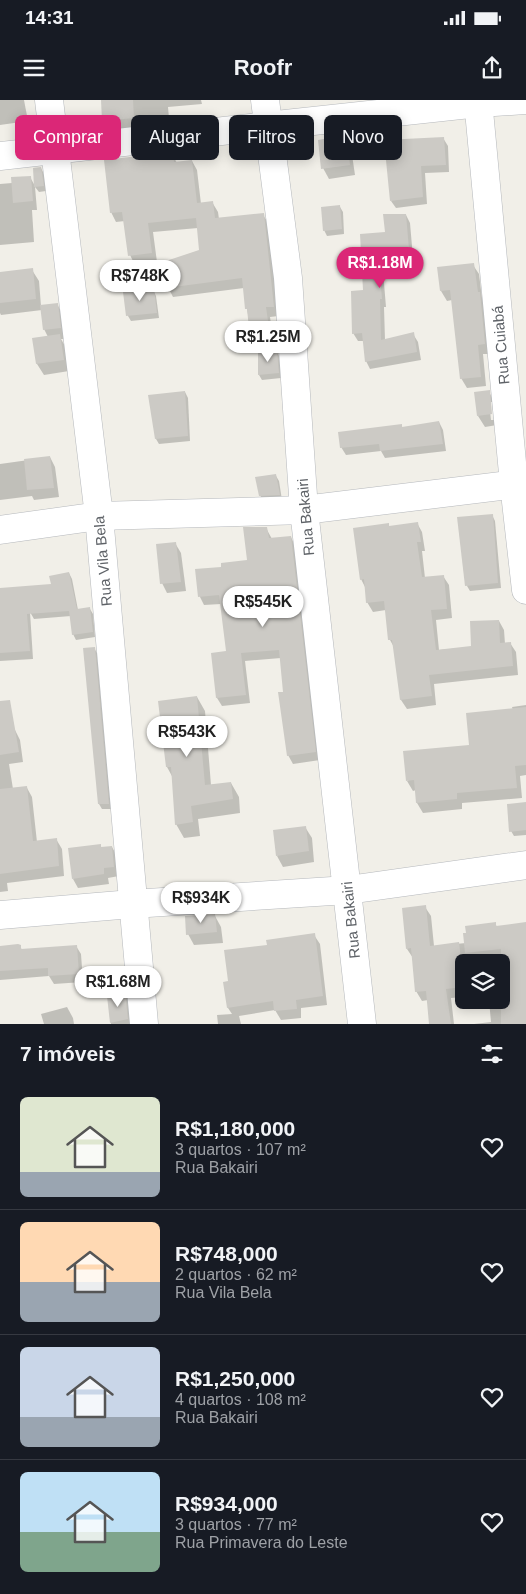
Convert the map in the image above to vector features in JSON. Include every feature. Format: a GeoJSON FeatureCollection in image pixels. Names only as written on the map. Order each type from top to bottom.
{"type":"FeatureCollection","features":[{"type":"Feature","properties":{"kind":"street","name":"Rua Vila Bela"},"geometry":{"type":"LineString","coordinates":[[49,100],[50,115]]}},
{"type":"Feature","properties":{"kind":"street"},"geometry":{"type":"LineString","coordinates":[[121,138],[266,113],[526,100]]}},
{"type":"Feature","properties":{"kind":"street","name":"Rua Cuiabá"},"geometry":{"type":"LineString","coordinates":[[479,102],[520,484],[526,590]]}},
{"type":"Feature","properties":{"kind":"street","name":"Rua Bakairi"},"geometry":{"type":"LineString","coordinates":[[266,113],[288,278],[304,510],[362,1024]]}},
{"type":"Feature","properties":{"kind":"street"},"geometry":{"type":"LineString","coordinates":[[0,156],[15,154]]}},
{"type":"Feature","properties":{"kind":"street","name":"Rua Vila Bela"},"geometry":{"type":"LineString","coordinates":[[55,160],[99,516],[144,1024]]}},
{"type":"Feature","properties":{"kind":"street"},"geometry":{"type":"LineString","coordinates":[[0,530],[99,516],[304,510],[520,484]]}},
{"type":"Feature","properties":{"kind":"street"},"geometry":{"type":"LineString","coordinates":[[0,915],[132,904],[348,890],[526,865]]}},
{"type":"Feature","properties":{"kind":"building"},"geometry":{"type":"Polygon","coordinates":[[[101,100],[133,100],[134,115],[131,115],[131,118],[121,119],[121,115],[102,115],[101,100]]]}},
{"type":"Feature","properties":{"kind":"building"},"geometry":{"type":"Polygon","coordinates":[[[444,137],[446,165],[421,166],[423,197],[390,201],[386,160],[402,160],[402,139],[444,137]]]}},
{"type":"Feature","properties":{"kind":"building"},"geometry":{"type":"Polygon","coordinates":[[[324,139],[324,160],[349,160],[350,165],[321,169],[318,140],[324,139]]]}},
{"type":"Feature","properties":{"kind":"building"},"geometry":{"type":"Polygon","coordinates":[[[131,157],[131,160],[174,160],[174,162],[192,160],[197,203],[213,201],[215,218],[264,213],[274,307],[266,307],[269,328],[249,328],[242,278],[166,288],[163,262],[199,250],[196,218],[148,223],[152,253],[128,256],[122,212],[110,213],[104,160],[121,160],[121,158],[131,157]]]}},
{"type":"Feature","properties":{"kind":"building"},"geometry":{"type":"Polygon","coordinates":[[[41,167],[44,186],[34,187],[33,168],[41,167]]]}},
{"type":"Feature","properties":{"kind":"building"},"geometry":{"type":"Polygon","coordinates":[[[31,176],[33,201],[13,203],[11,177],[31,176]]]}},
{"type":"Feature","properties":{"kind":"building"},"geometry":{"type":"Polygon","coordinates":[[[340,205],[342,229],[323,231],[321,207],[340,205]]]}},
{"type":"Feature","properties":{"kind":"building"},"geometry":{"type":"Polygon","coordinates":[[[383,214],[406,214],[410,261],[379,263],[382,299],[380,299],[381,340],[414,332],[417,352],[365,362],[362,333],[352,334],[351,291],[363,290],[360,234],[385,232],[383,214]]]}},
{"type":"Feature","properties":{"kind":"building"},"geometry":{"type":"Polygon","coordinates":[[[474,263],[478,292],[480,292],[485,344],[478,345],[481,377],[460,379],[450,290],[440,291],[437,267],[474,263]]]}},
{"type":"Feature","properties":{"kind":"building"},"geometry":{"type":"Polygon","coordinates":[[[33,268],[36,299],[0,303],[0,272],[33,268]]]}},
{"type":"Feature","properties":{"kind":"building"},"geometry":{"type":"Polygon","coordinates":[[[154,289],[157,313],[126,316],[123,292],[154,289]]]}},
{"type":"Feature","properties":{"kind":"building"},"geometry":{"type":"Polygon","coordinates":[[[58,303],[61,328],[43,330],[40,305],[58,303]]]}},
{"type":"Feature","properties":{"kind":"building"},"geometry":{"type":"Polygon","coordinates":[[[60,334],[64,360],[36,364],[32,338],[60,334]]]}},
{"type":"Feature","properties":{"kind":"building"},"geometry":{"type":"Polygon","coordinates":[[[277,351],[279,373],[258,375],[258,352],[277,351]]]}},
{"type":"Feature","properties":{"kind":"building"},"geometry":{"type":"Polygon","coordinates":[[[490,390],[492,414],[477,416],[474,392],[490,390]]]}},
{"type":"Feature","properties":{"kind":"building"},"geometry":{"type":"Polygon","coordinates":[[[185,391],[188,436],[155,439],[148,395],[185,391]]]}},
{"type":"Feature","properties":{"kind":"building"},"geometry":{"type":"Polygon","coordinates":[[[439,421],[443,444],[380,451],[379,444],[340,448],[338,432],[402,424],[402,427],[439,421]]]}},
{"type":"Feature","properties":{"kind":"building"},"geometry":{"type":"Polygon","coordinates":[[[50,456],[54,488],[27,490],[24,459],[50,456]]]}},
{"type":"Feature","properties":{"kind":"building"},"geometry":{"type":"Polygon","coordinates":[[[276,474],[280,495],[259,496],[255,477],[276,474]]]}},
{"type":"Feature","properties":{"kind":"building"},"geometry":{"type":"Polygon","coordinates":[[[493,514],[498,583],[465,586],[457,517],[493,514]]]}},
{"type":"Feature","properties":{"kind":"building"},"geometry":{"type":"Polygon","coordinates":[[[418,522],[421,542],[417,542],[422,577],[444,575],[447,609],[431,610],[436,650],[471,646],[470,621],[499,620],[500,643],[511,642],[513,666],[429,675],[432,696],[400,700],[392,640],[388,640],[384,601],[366,603],[364,579],[360,580],[353,528],[389,523],[389,526],[418,522]]]}},
{"type":"Feature","properties":{"kind":"building"},"geometry":{"type":"Polygon","coordinates":[[[243,527],[267,527],[269,538],[291,536],[316,752],[287,756],[278,692],[283,692],[279,650],[241,653],[246,695],[216,698],[211,653],[226,651],[219,595],[198,597],[195,569],[221,567],[221,563],[247,560],[243,527]]]}},
{"type":"Feature","properties":{"kind":"building"},"geometry":{"type":"Polygon","coordinates":[[[176,542],[181,582],[160,584],[156,544],[176,542]]]}},
{"type":"Feature","properties":{"kind":"building"},"geometry":{"type":"Polygon","coordinates":[[[69,572],[77,609],[90,607],[93,632],[72,635],[69,611],[27,614],[30,651],[0,653],[0,588],[51,584],[49,576],[69,572]]]}},
{"type":"Feature","properties":{"kind":"building"},"geometry":{"type":"Polygon","coordinates":[[[95,647],[109,804],[98,804],[83,648],[95,647]]]}},
{"type":"Feature","properties":{"kind":"building"},"geometry":{"type":"Polygon","coordinates":[[[197,696],[205,785],[231,782],[233,799],[191,806],[193,822],[175,825],[171,767],[166,767],[158,701],[197,696]]]}},
{"type":"Feature","properties":{"kind":"building"},"geometry":{"type":"Polygon","coordinates":[[[10,700],[19,752],[0,755],[0,701],[10,700]]]}},
{"type":"Feature","properties":{"kind":"building"},"geometry":{"type":"Polygon","coordinates":[[[526,707],[526,765],[515,766],[517,788],[457,793],[457,799],[416,803],[414,780],[406,781],[403,751],[469,745],[466,713],[526,707]]]}},
{"type":"Feature","properties":{"kind":"building"},"geometry":{"type":"Polygon","coordinates":[[[27,786],[33,841],[57,838],[59,866],[0,874],[0,789],[27,786]]]}},
{"type":"Feature","properties":{"kind":"building"},"geometry":{"type":"Polygon","coordinates":[[[526,802],[526,830],[509,832],[507,804],[526,802]]]}},
{"type":"Feature","properties":{"kind":"building"},"geometry":{"type":"Polygon","coordinates":[[[306,826],[309,851],[276,856],[273,830],[306,826]]]}},
{"type":"Feature","properties":{"kind":"building"},"geometry":{"type":"Polygon","coordinates":[[[101,844],[101,847],[112,846],[114,867],[104,868],[104,874],[72,879],[68,848],[101,844]]]}},
{"type":"Feature","properties":{"kind":"building"},"geometry":{"type":"Polygon","coordinates":[[[426,905],[430,946],[459,942],[460,954],[455,954],[455,988],[446,989],[451,1024],[429,1024],[426,991],[415,992],[411,948],[406,949],[402,908],[426,905]]]}},
{"type":"Feature","properties":{"kind":"building"},"geometry":{"type":"Polygon","coordinates":[[[215,914],[217,932],[186,935],[185,916],[215,914]]]}},
{"type":"Feature","properties":{"kind":"building"},"geometry":{"type":"Polygon","coordinates":[[[496,922],[496,926],[526,922],[526,1024],[501,1024],[501,1009],[510,1009],[510,954],[501,954],[501,949],[465,953],[463,933],[466,933],[465,926],[496,922]]]}},
{"type":"Feature","properties":{"kind":"building"},"geometry":{"type":"Polygon","coordinates":[[[315,933],[323,996],[296,1000],[297,1009],[274,1011],[273,1001],[227,1008],[223,982],[228,981],[224,950],[267,945],[266,940],[315,933]]]}},
{"type":"Feature","properties":{"kind":"building"},"geometry":{"type":"Polygon","coordinates":[[[21,945],[21,949],[77,945],[79,974],[48,976],[48,968],[0,971],[0,946],[21,945]]]}},
{"type":"Feature","properties":{"kind":"building"},"geometry":{"type":"Polygon","coordinates":[[[125,992],[128,1019],[110,1023],[107,996],[125,992]]]}}]}
